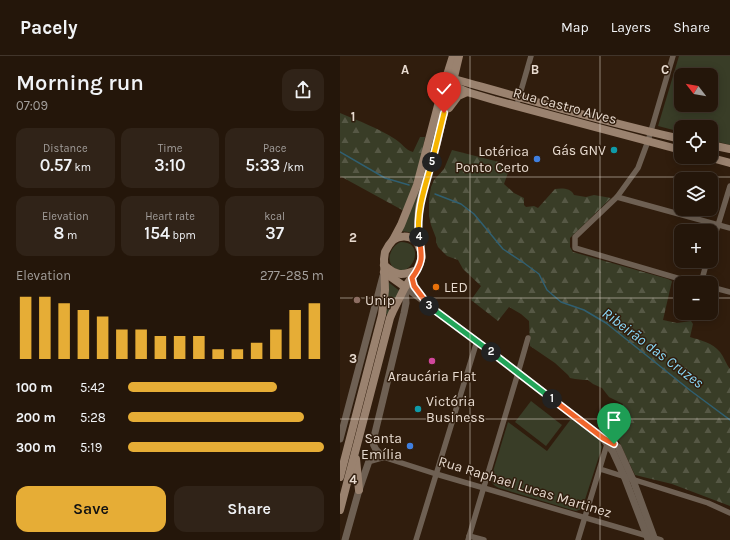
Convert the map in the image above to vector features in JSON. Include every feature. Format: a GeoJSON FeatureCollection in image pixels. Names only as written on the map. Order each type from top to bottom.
{"type":"FeatureCollection","features":[{"type":"Feature","properties":{"kind":"main road"},"geometry":{"type":"LineString","coordinates":[[340,510],[390,318],[405,287],[417,270],[422,258],[418,227],[419,209],[444,114],[453,56]]}},
{"type":"Feature","properties":{"kind":"main road"},"geometry":{"type":"LineString","coordinates":[[340,477],[382,315],[385,290],[385,252],[405,216],[417,185],[441,94],[449,82],[459,56]]}},
{"type":"Feature","properties":{"kind":"main road","name":"Rua Castro Alves"},"geometry":{"type":"LineString","coordinates":[[449,82],[497,91],[674,137]]}},
{"type":"Feature","properties":{"kind":"main road","name":"Rua Castro Alves"},"geometry":{"type":"LineString","coordinates":[[449,82],[467,92],[516,107],[674,148]]}},
{"type":"Feature","properties":{"kind":"main road"},"geometry":{"type":"LineString","coordinates":[[494,100],[497,91]]}},
{"type":"Feature","properties":{"kind":"main road"},"geometry":{"type":"LineString","coordinates":[[444,114],[458,96],[467,92]]}},
{"type":"Feature","properties":{"kind":"main road"},"geometry":{"type":"LineString","coordinates":[[718,146],[730,149]]}},
{"type":"Feature","properties":{"kind":"main road"},"geometry":{"type":"LineString","coordinates":[[718,160],[730,163]]}},
{"type":"Feature","properties":{"kind":"main road"},"geometry":{"type":"LineString","coordinates":[[393,240],[397,237],[408,237],[415,241],[422,251]]}},
{"type":"Feature","properties":{"kind":"main road"},"geometry":{"type":"LineString","coordinates":[[384,268],[401,274],[417,270]]}},
{"type":"Feature","properties":{"kind":"main road"},"geometry":{"type":"LineString","coordinates":[[384,268],[405,287]]}},
{"type":"Feature","properties":{"kind":"main road"},"geometry":{"type":"LineString","coordinates":[[356,452],[359,490]]}},
{"type":"Feature","properties":{"kind":"street"},"geometry":{"type":"LineString","coordinates":[[516,107],[531,56]]}},
{"type":"Feature","properties":{"kind":"street"},"geometry":{"type":"LineString","coordinates":[[673,56],[651,132],[638,168],[617,197],[575,237],[575,248],[674,277]]}},
{"type":"Feature","properties":{"kind":"street"},"geometry":{"type":"LineString","coordinates":[[730,186],[718,225],[730,228]]}},
{"type":"Feature","properties":{"kind":"street"},"geometry":{"type":"LineString","coordinates":[[617,197],[714,224]]}},
{"type":"Feature","properties":{"kind":"street"},"geometry":{"type":"LineString","coordinates":[[340,438],[384,268]]}},
{"type":"Feature","properties":{"kind":"street"},"geometry":{"type":"LineString","coordinates":[[412,278],[414,286],[430,306]]}},
{"type":"Feature","properties":{"kind":"street"},"geometry":{"type":"LineString","coordinates":[[405,287],[606,441],[618,447],[633,480],[653,539]]}},
{"type":"Feature","properties":{"kind":"street"},"geometry":{"type":"LineString","coordinates":[[345,540],[369,461],[383,457],[374,448],[373,441],[404,313],[406,303],[405,287]]}},
{"type":"Feature","properties":{"kind":"street"},"geometry":{"type":"LineString","coordinates":[[718,289],[730,292]]}},
{"type":"Feature","properties":{"kind":"street"},"geometry":{"type":"LineString","coordinates":[[484,540],[468,538],[528,338]]}},
{"type":"Feature","properties":{"kind":"street"},"geometry":{"type":"LineString","coordinates":[[416,540],[477,341]]}},
{"type":"Feature","properties":{"kind":"street"},"geometry":{"type":"LineString","coordinates":[[578,540],[600,469],[606,441]]}},
{"type":"Feature","properties":{"kind":"street"},"geometry":{"type":"LineString","coordinates":[[606,441],[613,452],[653,539]]}},
{"type":"Feature","properties":{"kind":"street","name":"Rua Raphael Lucas Martinez"},"geometry":{"type":"LineString","coordinates":[[383,457],[653,539]]}},
{"type":"Feature","properties":{"kind":"street"},"geometry":{"type":"LineString","coordinates":[[600,469],[708,503],[730,513]]}},
{"type":"Feature","properties":{"kind":"green space"},"geometry":{"type":"Polygon","coordinates":[[[679,56],[730,56],[730,145],[718,142],[718,120],[674,120],[674,130],[658,126],[674,73],[674,112],[718,112],[718,68],[675,68],[679,56]]]}},
{"type":"Feature","properties":{"kind":"green space"},"geometry":{"type":"Polygon","coordinates":[[[446,87],[448,88],[427,164],[415,235],[400,231],[446,87]]]}},
{"type":"Feature","properties":{"kind":"green space"},"geometry":{"type":"Polygon","coordinates":[[[340,113],[382,131],[413,152],[420,137],[425,137],[419,169],[404,211],[340,176],[340,113]]]}},
{"type":"Feature","properties":{"kind":"green space"},"geometry":{"type":"Polygon","coordinates":[[[452,150],[503,163],[509,170],[504,184],[514,193],[524,198],[524,205],[526,207],[534,206],[538,208],[555,189],[569,190],[574,195],[586,197],[594,195],[611,198],[570,238],[570,247],[573,252],[672,281],[663,320],[677,323],[691,321],[693,324],[690,337],[710,344],[721,354],[730,369],[730,506],[672,484],[635,475],[619,441],[607,437],[623,404],[609,397],[602,388],[588,380],[570,378],[555,363],[530,346],[529,321],[521,314],[509,307],[498,321],[471,300],[481,286],[463,269],[458,260],[447,256],[438,247],[429,216],[431,187],[434,180],[444,169],[452,150]]]}},
{"type":"Feature","properties":{"kind":"green space"},"geometry":{"type":"Polygon","coordinates":[[[401,242],[409,244],[414,248],[415,254],[411,266],[400,270],[393,267],[390,256],[392,249],[401,242]]]}},
{"type":"Feature","properties":{"kind":"green space"},"geometry":{"type":"Polygon","coordinates":[[[387,281],[401,292],[389,315],[385,314],[387,281]]]}},
{"type":"Feature","properties":{"kind":"green space"},"geometry":{"type":"Polygon","coordinates":[[[531,401],[562,425],[546,446],[515,422],[531,401]]]}},
{"type":"Feature","properties":{"kind":"green space"},"geometry":{"type":"Polygon","coordinates":[[[571,419],[596,437],[602,447],[582,509],[576,511],[572,510],[499,488],[492,483],[491,478],[508,422],[547,451],[571,419]]]}},
{"type":"Feature","properties":{"kind":"waterway"},"geometry":{"type":"LineString","coordinates":[[340,152],[385,178],[409,185]]}},
{"type":"Feature","properties":{"kind":"waterway","name":"Ribeirão das Cruzes"},"geometry":{"type":"LineString","coordinates":[[435,194],[461,204],[474,214],[503,249],[539,274],[547,290],[561,302],[584,310],[606,323],[730,420]]}},
{"type":"Feature","properties":{"kind":"place","name":"Gás GNV"},"geometry":{"type":"Point","coordinates":[614,150]}},
{"type":"Feature","properties":{"kind":"place","name":"Lotérica Ponto Certo"},"geometry":{"type":"Point","coordinates":[537,159]}},
{"type":"Feature","properties":{"kind":"place","name":"LED"},"geometry":{"type":"Point","coordinates":[436,287]}},
{"type":"Feature","properties":{"kind":"place","name":"Unip"},"geometry":{"type":"Point","coordinates":[357,300]}},
{"type":"Feature","properties":{"kind":"place","name":"Araucária Flat"},"geometry":{"type":"Point","coordinates":[432,361]}},
{"type":"Feature","properties":{"kind":"place","name":"Victória Business"},"geometry":{"type":"Point","coordinates":[418,409]}},
{"type":"Feature","properties":{"kind":"place","name":"Santa Emília"},"geometry":{"type":"Point","coordinates":[410,446]}},
{"type":"Feature","properties":{"kind":"route"},"geometry":{"type":"LineString","coordinates":[[444,113],[419,209],[418,227],[422,258],[412,278],[414,286],[430,306],[603,438],[614,444]]}}]}
